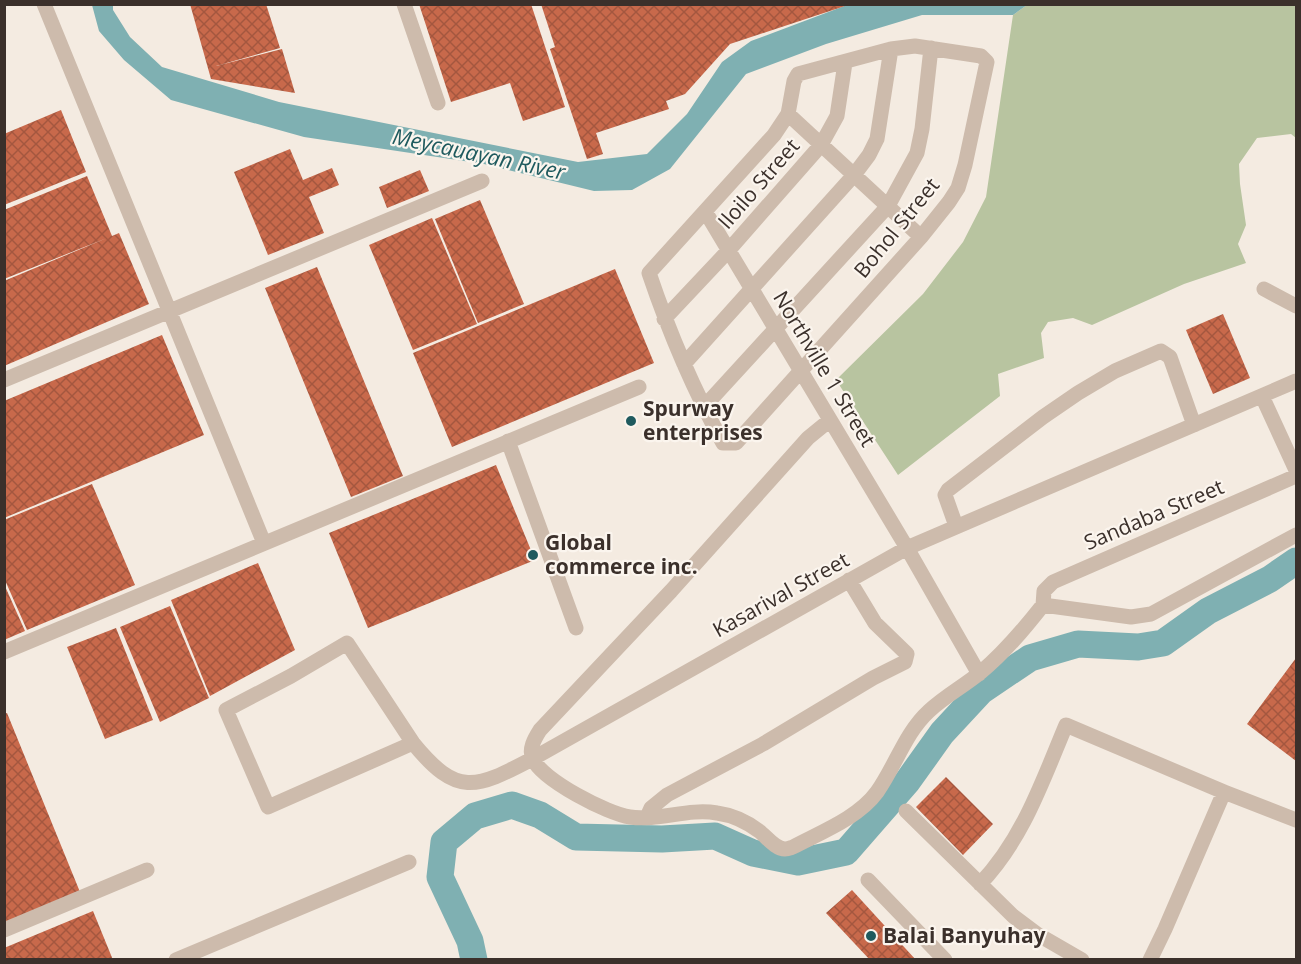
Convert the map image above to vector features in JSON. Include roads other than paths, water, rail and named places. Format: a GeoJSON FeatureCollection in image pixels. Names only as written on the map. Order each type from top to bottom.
{"type":"FeatureCollection","features":[{"type":"Feature","properties":{"kind":"street"},"geometry":{"type":"LineString","coordinates":[[44,4],[264,543]]}},
{"type":"Feature","properties":{"kind":"street"},"geometry":{"type":"LineString","coordinates":[[404,4],[438,103]]}},
{"type":"Feature","properties":{"kind":"street"},"geometry":{"type":"LineString","coordinates":[[915,46],[931,48],[917,153],[888,206],[703,408],[664,319],[649,273],[765,146],[788,114],[794,81],[798,74],[891,50],[915,46]]}},
{"type":"Feature","properties":{"kind":"street","name":"Bohol Street"},"geometry":{"type":"LineString","coordinates":[[703,408],[723,443],[736,443],[921,237],[958,188],[987,62],[981,56],[931,48]]}},
{"type":"Feature","properties":{"kind":"street"},"geometry":{"type":"LineString","coordinates":[[684,364],[854,175],[869,155],[877,139],[891,50]]}},
{"type":"Feature","properties":{"kind":"street","name":"Iloilo Street"},"geometry":{"type":"LineString","coordinates":[[664,319],[728,251],[821,145],[837,116],[845,63]]}},
{"type":"Feature","properties":{"kind":"street"},"geometry":{"type":"LineString","coordinates":[[788,114],[921,237]]}},
{"type":"Feature","properties":{"kind":"street"},"geometry":{"type":"LineString","coordinates":[[4,380],[482,181]]}},
{"type":"Feature","properties":{"kind":"street","name":"Northville 1 Street"},"geometry":{"type":"LineString","coordinates":[[705,211],[907,548],[979,674]]}},
{"type":"Feature","properties":{"kind":"street"},"geometry":{"type":"LineString","coordinates":[[1264,289],[1296,306]]}},
{"type":"Feature","properties":{"kind":"street"},"geometry":{"type":"LineString","coordinates":[[956,526],[945,500],[948,490],[1043,417],[1115,370],[1161,351],[1170,357],[1194,425]]}},
{"type":"Feature","properties":{"kind":"street","name":"Kasarival Street"},"geometry":{"type":"LineString","coordinates":[[413,743],[268,807],[225,710],[274,686],[347,644],[413,743],[440,772],[452,780],[465,784],[486,781],[532,759],[907,548],[1296,381]]}},
{"type":"Feature","properties":{"kind":"street"},"geometry":{"type":"LineString","coordinates":[[4,652],[639,387]]}},
{"type":"Feature","properties":{"kind":"street"},"geometry":{"type":"LineString","coordinates":[[1262,396],[1296,470]]}},
{"type":"Feature","properties":{"kind":"street"},"geometry":{"type":"LineString","coordinates":[[532,759],[531,750],[534,740],[554,715],[671,591],[808,438],[830,420]]}},
{"type":"Feature","properties":{"kind":"street"},"geometry":{"type":"LineString","coordinates":[[507,441],[576,628]]}},
{"type":"Feature","properties":{"kind":"street","name":"Sandaba Street"},"geometry":{"type":"LineString","coordinates":[[532,759],[551,777],[610,812],[629,817],[647,818],[715,812],[746,823],[777,846],[785,849],[793,847],[852,815],[869,801],[880,787],[919,722],[941,701],[979,674],[1014,641],[1043,604],[1044,591],[1053,582],[1296,476]]}},
{"type":"Feature","properties":{"kind":"street"},"geometry":{"type":"LineString","coordinates":[[1043,604],[1131,616],[1151,614],[1296,535]]}},
{"type":"Feature","properties":{"kind":"street"},"geometry":{"type":"LineString","coordinates":[[647,818],[651,808],[667,795],[763,744],[873,678],[905,662],[907,654],[875,623],[849,580]]}},
{"type":"Feature","properties":{"kind":"street"},"geometry":{"type":"LineString","coordinates":[[980,884],[1003,858],[1021,829],[1066,725],[1296,820]]}},
{"type":"Feature","properties":{"kind":"street"},"geometry":{"type":"LineString","coordinates":[[1150,960],[1224,792]]}},
{"type":"Feature","properties":{"kind":"street"},"geometry":{"type":"LineString","coordinates":[[906,812],[1025,926],[1082,960]]}},
{"type":"Feature","properties":{"kind":"street"},"geometry":{"type":"LineString","coordinates":[[176,960],[409,862]]}},
{"type":"Feature","properties":{"kind":"street"},"geometry":{"type":"LineString","coordinates":[[4,930],[147,870]]}},
{"type":"Feature","properties":{"kind":"street"},"geometry":{"type":"LineString","coordinates":[[868,880],[945,960]]}},
{"type":"Feature","properties":{"kind":"water","name":"Meycauayan River"},"geometry":{"type":"Polygon","coordinates":[[[92,5],[113,5],[113,10],[130,37],[162,67],[279,102],[578,162],[647,154],[687,114],[722,62],[751,41],[847,5],[1027,5],[1013,15],[922,15],[826,44],[746,74],[670,169],[632,190],[594,191],[484,164],[304,137],[171,100],[124,60],[99,31],[92,5]]]}},
{"type":"Feature","properties":{"kind":"waterway"},"geometry":{"type":"LineString","coordinates":[[474,960],[470,941],[440,877],[444,842],[475,816],[512,805],[540,815],[576,837],[662,839],[715,836],[753,853],[798,862],[846,852],[907,782],[942,733],[981,691],[1030,658],[1078,644],[1138,647],[1163,643],[1208,611],[1270,579],[1296,561]]}},
{"type":"Feature","properties":{"kind":"place","name":"Spurway enterprises"},"geometry":{"type":"Point","coordinates":[631,421]}},
{"type":"Feature","properties":{"kind":"place","name":"Global commerce inc."},"geometry":{"type":"Point","coordinates":[533,555]}},
{"type":"Feature","properties":{"kind":"place","name":"Balai Banyuhay"},"geometry":{"type":"Point","coordinates":[871,936]}}]}
